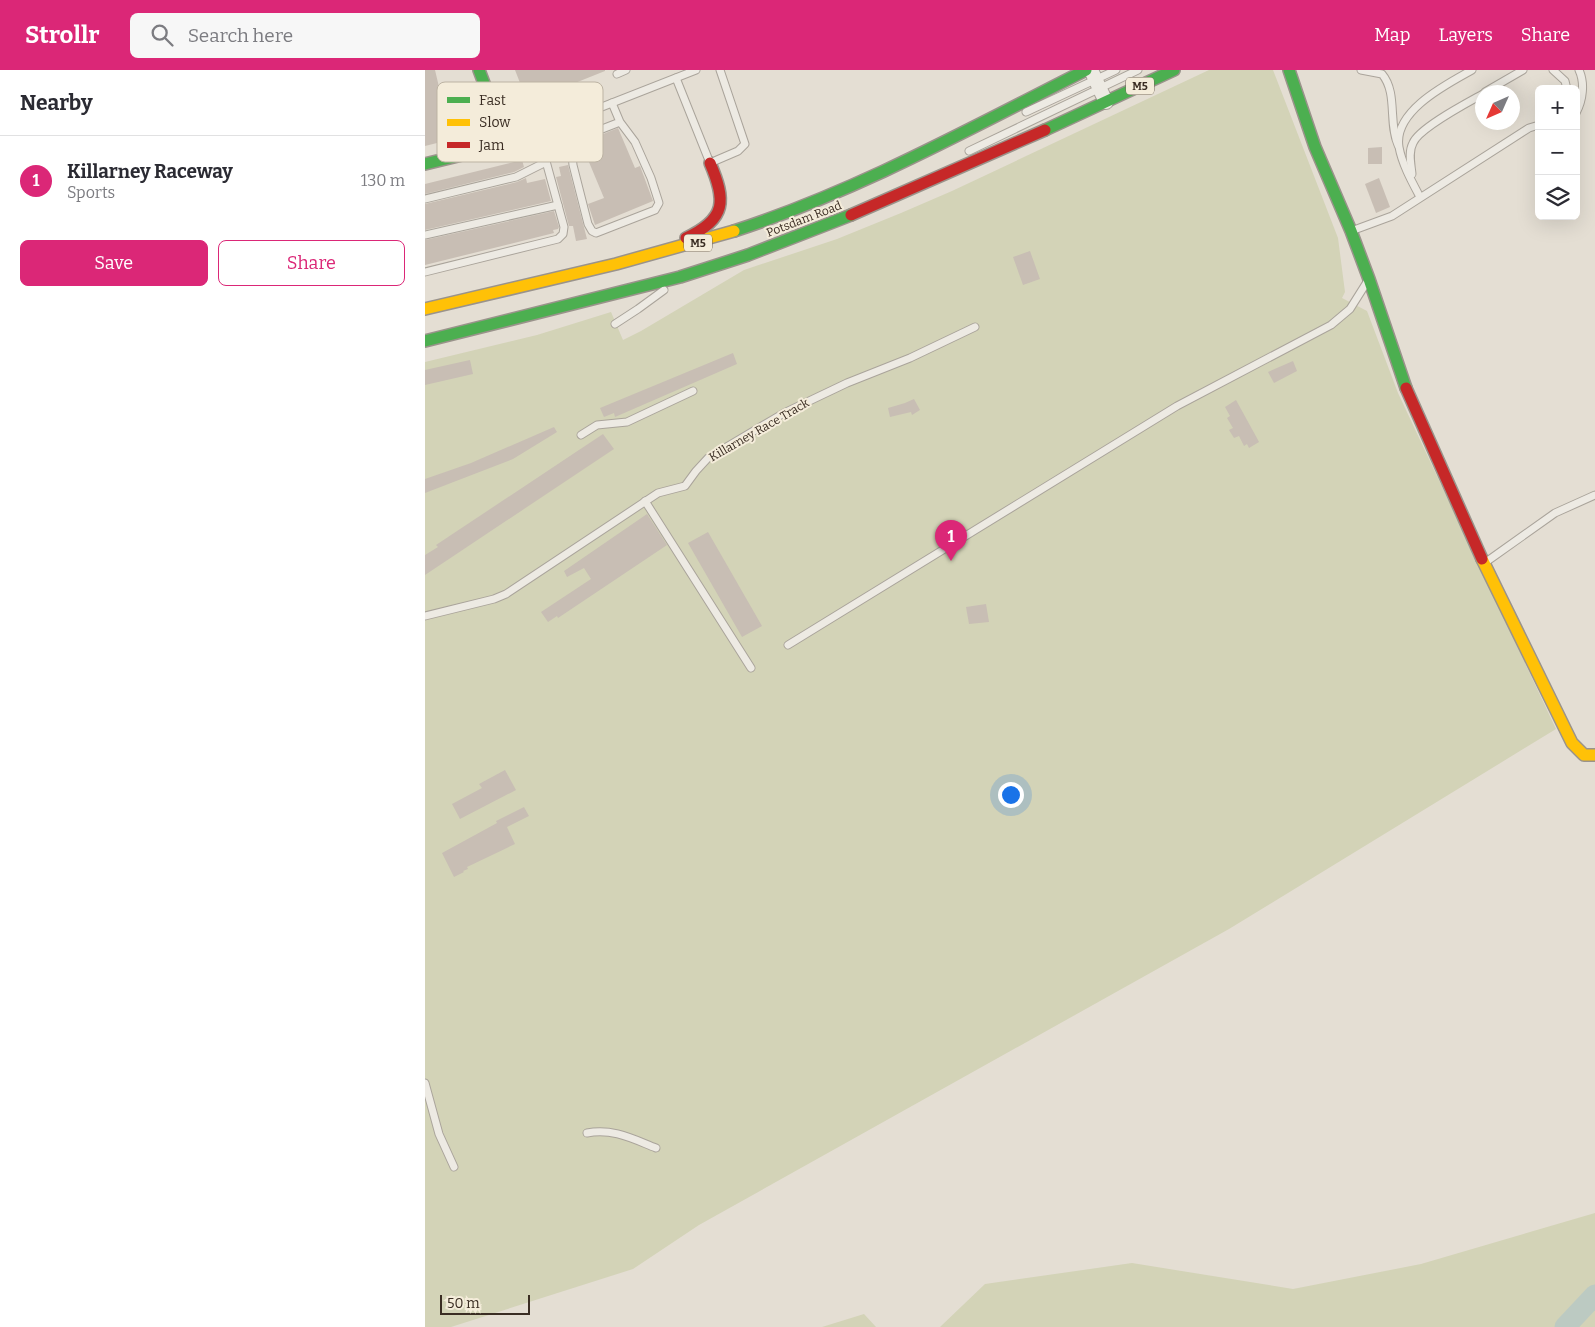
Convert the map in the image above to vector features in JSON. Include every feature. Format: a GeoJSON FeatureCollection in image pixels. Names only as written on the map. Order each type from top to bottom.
{"type":"FeatureCollection","features":[{"type":"Feature","properties":{"kind":"main road","name":"Potsdam Road"},"geometry":{"type":"LineString","coordinates":[[425,341],[680,277],[757,252],[853,214],[1106,102],[1173,70]]}},
{"type":"Feature","properties":{"kind":"main road"},"geometry":{"type":"LineString","coordinates":[[1289,70],[1315,147],[1351,231],[1369,279],[1409,395],[1484,564],[1573,743],[1582,754],[1588,756],[1595,755]]}},
{"type":"Feature","properties":{"kind":"main road","name":"Potsdam Road"},"geometry":{"type":"LineString","coordinates":[[425,309],[685,247],[749,226],[851,186],[957,136],[1093,77]]}},
{"type":"Feature","properties":{"kind":"main road"},"geometry":{"type":"LineString","coordinates":[[642,258],[705,228],[717,214],[721,197],[710,163]]}},
{"type":"Feature","properties":{"kind":"street"},"geometry":{"type":"LineString","coordinates":[[1093,77],[1106,102]]}},
{"type":"Feature","properties":{"kind":"lane"},"geometry":{"type":"LineString","coordinates":[[617,74],[626,70]]}},
{"type":"Feature","properties":{"kind":"lane"},"geometry":{"type":"LineString","coordinates":[[603,106],[696,70]]}},
{"type":"Feature","properties":{"kind":"lane"},"geometry":{"type":"LineString","coordinates":[[676,78],[710,163],[739,150],[745,144],[720,70]]}},
{"type":"Feature","properties":{"kind":"lane"},"geometry":{"type":"LineString","coordinates":[[1017,117],[1093,77],[1116,70]]}},
{"type":"Feature","properties":{"kind":"lane"},"geometry":{"type":"LineString","coordinates":[[963,154],[1093,77],[1138,70]]}},
{"type":"Feature","properties":{"kind":"lane"},"geometry":{"type":"LineString","coordinates":[[1361,70],[1382,74],[1389,85],[1393,133],[1420,197]]}},
{"type":"Feature","properties":{"kind":"lane"},"geometry":{"type":"LineString","coordinates":[[1399,148],[1401,132],[1410,113],[1437,90],[1472,70]]}},
{"type":"Feature","properties":{"kind":"lane"},"geometry":{"type":"LineString","coordinates":[[1498,85],[1523,70]]}},
{"type":"Feature","properties":{"kind":"lane"},"geometry":{"type":"LineString","coordinates":[[1553,70],[1565,81],[1566,85]]}},
{"type":"Feature","properties":{"kind":"lane"},"geometry":{"type":"LineString","coordinates":[[1579,70],[1582,76],[1583,88],[1580,103]]}},
{"type":"Feature","properties":{"kind":"lane"},"geometry":{"type":"LineString","coordinates":[[1412,181],[1410,154],[1414,140],[1431,125],[1475,98]]}},
{"type":"Feature","properties":{"kind":"lane"},"geometry":{"type":"LineString","coordinates":[[573,162],[588,224],[592,231],[596,233],[655,210],[658,206],[659,203],[651,178],[635,142],[620,122],[612,103]]}},
{"type":"Feature","properties":{"kind":"lane"},"geometry":{"type":"LineString","coordinates":[[603,129],[620,122]]}},
{"type":"Feature","properties":{"kind":"lane"},"geometry":{"type":"LineString","coordinates":[[1351,231],[1392,216],[1535,126]]}},
{"type":"Feature","properties":{"kind":"lane"},"geometry":{"type":"LineString","coordinates":[[717,244],[807,212],[963,142]]}},
{"type":"Feature","properties":{"kind":"lane"},"geometry":{"type":"LineString","coordinates":[[425,199],[516,178],[546,162],[564,231],[558,239],[425,272]]}},
{"type":"Feature","properties":{"kind":"lane"},"geometry":{"type":"LineString","coordinates":[[853,206],[861,202]]}},
{"type":"Feature","properties":{"kind":"lane"},"geometry":{"type":"LineString","coordinates":[[425,235],[558,205]]}},
{"type":"Feature","properties":{"kind":"lane"},"geometry":{"type":"LineString","coordinates":[[507,312],[622,285],[683,268],[765,240],[844,209]]}},
{"type":"Feature","properties":{"kind":"lane"},"geometry":{"type":"LineString","coordinates":[[615,324],[680,277]]}},
{"type":"Feature","properties":{"kind":"lane"},"geometry":{"type":"LineString","coordinates":[[788,645],[1177,406],[1331,325],[1350,309],[1369,279]]}},
{"type":"Feature","properties":{"kind":"lane","name":"Killarney Race Track"},"geometry":{"type":"LineString","coordinates":[[425,616],[494,599],[506,594],[659,493],[685,486],[708,458],[797,406],[847,383],[910,358],[975,327]]}},
{"type":"Feature","properties":{"kind":"lane"},"geometry":{"type":"LineString","coordinates":[[581,435],[597,426],[627,422],[693,391]]}},
{"type":"Feature","properties":{"kind":"lane"},"geometry":{"type":"LineString","coordinates":[[1484,564],[1555,513],[1595,495]]}},
{"type":"Feature","properties":{"kind":"lane"},"geometry":{"type":"LineString","coordinates":[[645,502],[751,668]]}},
{"type":"Feature","properties":{"kind":"lane"},"geometry":{"type":"LineString","coordinates":[[425,1082],[439,1134],[455,1167]]}},
{"type":"Feature","properties":{"kind":"lane"},"geometry":{"type":"LineString","coordinates":[[587,1133],[600,1130],[611,1131],[656,1148]]}},
{"type":"Feature","properties":{"kind":"green space"},"geometry":{"type":"Polygon","coordinates":[[[1209,70],[1273,70],[1338,238],[1345,292],[1342,298],[1367,311],[1398,393],[1556,729],[1229,929],[699,1225],[633,1269],[451,1327],[425,1327],[425,362],[537,335],[611,312],[623,340],[744,270],[837,239],[901,213],[952,191],[1209,70]]]}},
{"type":"Feature","properties":{"kind":"green space"},"geometry":{"type":"Polygon","coordinates":[[[1595,1213],[1595,1327],[940,1327],[985,1284],[1132,1263],[1293,1289],[1421,1264],[1595,1213]]]}},
{"type":"Feature","properties":{"kind":"green space"},"geometry":{"type":"Polygon","coordinates":[[[864,1314],[876,1327],[822,1327],[864,1314]]]}},
{"type":"Feature","properties":{"kind":"building"},"geometry":{"type":"Polygon","coordinates":[[[425,70],[435,70],[438,82],[437,143],[425,146],[425,70]]]}},
{"type":"Feature","properties":{"kind":"building"},"geometry":{"type":"Polygon","coordinates":[[[515,70],[605,70],[578,82],[520,82],[515,70]]]}},
{"type":"Feature","properties":{"kind":"building"},"geometry":{"type":"Polygon","coordinates":[[[618,128],[635,168],[640,166],[653,201],[595,225],[588,204],[604,198],[589,162],[603,162],[603,134],[618,128]]]}},
{"type":"Feature","properties":{"kind":"building"},"geometry":{"type":"Polygon","coordinates":[[[1382,147],[1382,164],[1368,164],[1368,148],[1382,147]]]}},
{"type":"Feature","properties":{"kind":"building"},"geometry":{"type":"Polygon","coordinates":[[[514,162],[523,162],[524,167],[514,172],[425,194],[425,184],[514,162]]]}},
{"type":"Feature","properties":{"kind":"building"},"geometry":{"type":"Polygon","coordinates":[[[568,165],[587,239],[576,241],[573,226],[569,226],[556,177],[561,176],[559,167],[568,165]]]}},
{"type":"Feature","properties":{"kind":"building"},"geometry":{"type":"Polygon","coordinates":[[[526,178],[527,183],[545,179],[551,201],[425,230],[425,204],[517,182],[526,178]]]}},
{"type":"Feature","properties":{"kind":"building"},"geometry":{"type":"Polygon","coordinates":[[[1379,178],[1390,207],[1376,213],[1365,184],[1379,178]]]}},
{"type":"Feature","properties":{"kind":"building"},"geometry":{"type":"Polygon","coordinates":[[[554,211],[559,227],[553,230],[554,233],[425,265],[425,240],[554,211]]]}},
{"type":"Feature","properties":{"kind":"building"},"geometry":{"type":"Polygon","coordinates":[[[1030,251],[1040,279],[1023,285],[1013,257],[1030,251]]]}},
{"type":"Feature","properties":{"kind":"building"},"geometry":{"type":"Polygon","coordinates":[[[733,353],[737,364],[615,417],[614,413],[604,417],[600,408],[733,353]]]}},
{"type":"Feature","properties":{"kind":"building"},"geometry":{"type":"Polygon","coordinates":[[[470,360],[473,374],[425,385],[425,370],[470,360]]]}},
{"type":"Feature","properties":{"kind":"building"},"geometry":{"type":"Polygon","coordinates":[[[1293,361],[1297,371],[1274,383],[1268,372],[1293,361]]]}},
{"type":"Feature","properties":{"kind":"building"},"geometry":{"type":"Polygon","coordinates":[[[914,399],[920,410],[912,415],[911,412],[890,417],[888,408],[914,399]]]}},
{"type":"Feature","properties":{"kind":"building"},"geometry":{"type":"Polygon","coordinates":[[[1236,400],[1259,442],[1249,448],[1247,444],[1244,446],[1239,436],[1234,438],[1229,430],[1233,428],[1227,418],[1230,416],[1225,407],[1236,400]]]}},
{"type":"Feature","properties":{"kind":"building"},"geometry":{"type":"Polygon","coordinates":[[[554,427],[557,432],[513,459],[425,493],[425,479],[471,463],[554,427]]]}},
{"type":"Feature","properties":{"kind":"building"},"geometry":{"type":"Polygon","coordinates":[[[603,434],[614,449],[425,575],[425,555],[438,547],[436,545],[603,434]]]}},
{"type":"Feature","properties":{"kind":"building"},"geometry":{"type":"Polygon","coordinates":[[[647,514],[667,545],[558,618],[557,616],[548,622],[541,612],[591,579],[584,568],[567,577],[564,571],[647,514]]]}},
{"type":"Feature","properties":{"kind":"building"},"geometry":{"type":"Polygon","coordinates":[[[708,532],[762,626],[742,637],[688,543],[708,532]]]}},
{"type":"Feature","properties":{"kind":"building"},"geometry":{"type":"Polygon","coordinates":[[[986,604],[989,622],[969,624],[966,607],[986,604]]]}},
{"type":"Feature","properties":{"kind":"building"},"geometry":{"type":"Polygon","coordinates":[[[505,770],[516,790],[460,819],[452,804],[482,788],[479,784],[505,770]]]}},
{"type":"Feature","properties":{"kind":"building"},"geometry":{"type":"Polygon","coordinates":[[[524,807],[529,816],[507,827],[515,844],[467,867],[468,869],[454,877],[442,853],[524,807]]]}},
{"type":"Feature","properties":{"kind":"waterway"},"geometry":{"type":"LineString","coordinates":[[1565,1327],[1595,1295]]}},
{"type":"Feature","properties":{"kind":"traffic: fast"},"geometry":{"type":"LineString","coordinates":[[479,70],[484,82]]}},
{"type":"Feature","properties":{"kind":"traffic: fast"},"geometry":{"type":"LineString","coordinates":[[734,231],[780,215],[869,178],[957,136],[1086,70]]}},
{"type":"Feature","properties":{"kind":"traffic: fast"},"geometry":{"type":"LineString","coordinates":[[1045,130],[1174,70]]}},
{"type":"Feature","properties":{"kind":"traffic: fast"},"geometry":{"type":"LineString","coordinates":[[1289,70],[1315,147],[1351,231],[1369,279],[1406,388]]}},
{"type":"Feature","properties":{"kind":"traffic: fast"},"geometry":{"type":"LineString","coordinates":[[425,164],[437,161]]}},
{"type":"Feature","properties":{"kind":"traffic: fast"},"geometry":{"type":"LineString","coordinates":[[425,341],[680,277],[748,255],[851,215]]}},
{"type":"Feature","properties":{"kind":"traffic: slow"},"geometry":{"type":"LineString","coordinates":[[425,309],[616,264],[734,231]]}},
{"type":"Feature","properties":{"kind":"traffic: slow"},"geometry":{"type":"LineString","coordinates":[[1482,559],[1572,743],[1584,755],[1595,755]]}},
{"type":"Feature","properties":{"kind":"traffic: jam"},"geometry":{"type":"LineString","coordinates":[[851,215],[1045,130]]}},
{"type":"Feature","properties":{"kind":"traffic: jam"},"geometry":{"type":"LineString","coordinates":[[686,238],[709,223],[716,216],[719,207],[719,188],[710,163]]}},
{"type":"Feature","properties":{"kind":"traffic: jam"},"geometry":{"type":"LineString","coordinates":[[1406,388],[1482,559]]}},
{"type":"Feature","properties":{"kind":"place","name":"Killarney Raceway"},"geometry":{"type":"Point","coordinates":[951,561]}}]}
